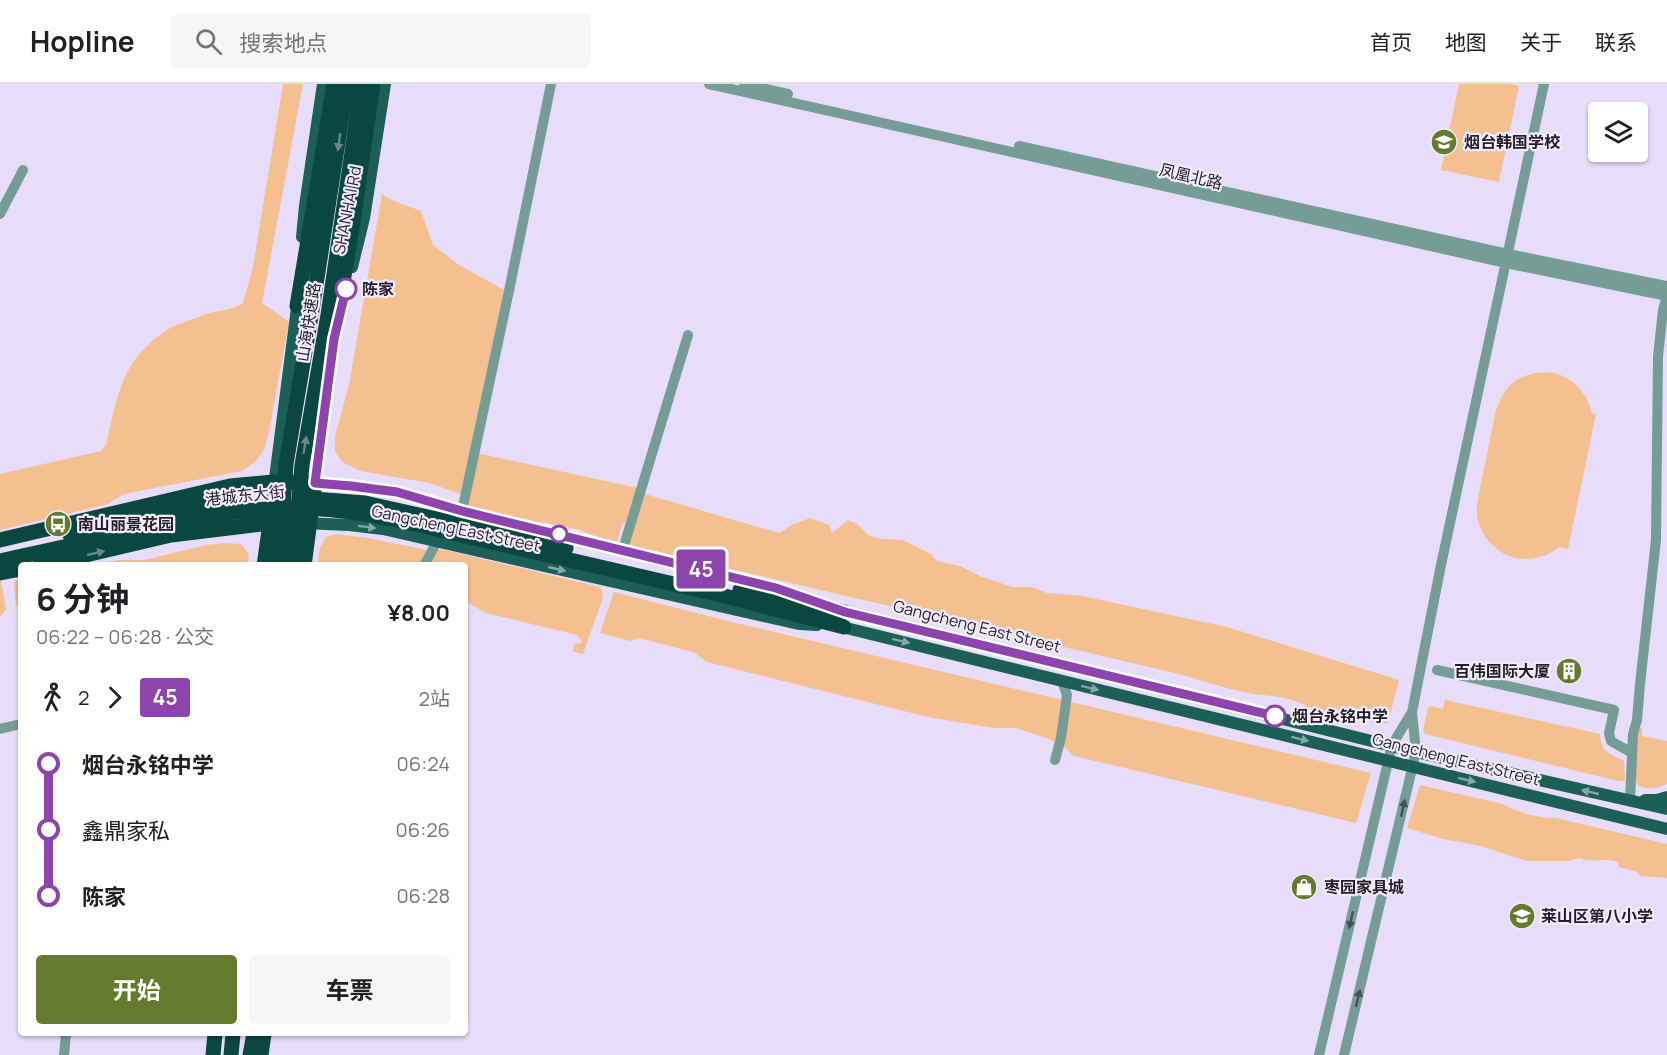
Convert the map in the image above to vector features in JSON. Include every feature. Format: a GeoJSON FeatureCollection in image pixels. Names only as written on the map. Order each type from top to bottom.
{"type":"FeatureCollection","features":[{"type":"Feature","properties":{"kind":"highway"},"geometry":{"type":"LineString","coordinates":[[297,306],[334,84]]}},
{"type":"Feature","properties":{"kind":"highway","name":"山海快速路"},"geometry":{"type":"LineString","coordinates":[[279,562],[286,464],[347,84]]}},
{"type":"Feature","properties":{"kind":"highway","name":"山海快速路"},"geometry":{"type":"LineString","coordinates":[[293,562],[302,465],[328,315],[362,84]]}},
{"type":"Feature","properties":{"kind":"highway"},"geometry":{"type":"LineString","coordinates":[[334,339],[354,222],[373,84]]}},
{"type":"Feature","properties":{"kind":"highway"},"geometry":{"type":"LineString","coordinates":[[0,540],[230,486],[274,482]]}},
{"type":"Feature","properties":{"kind":"highway","name":"港城东大街"},"geometry":{"type":"LineString","coordinates":[[274,482],[315,483]]}},
{"type":"Feature","properties":{"kind":"highway"},"geometry":{"type":"LineString","coordinates":[[304,562],[315,483]]}},
{"type":"Feature","properties":{"kind":"highway","name":"港城东大街"},"geometry":{"type":"LineString","coordinates":[[0,561],[210,506],[264,500],[326,499],[365,502],[572,555],[719,586],[844,620]]}},
{"type":"Feature","properties":{"kind":"highway"},"geometry":{"type":"LineString","coordinates":[[265,562],[270,523]]}},
{"type":"Feature","properties":{"kind":"highway","name":"Gangcheng East Street"},"geometry":{"type":"LineString","coordinates":[[57,562],[171,536],[270,523]]}},
{"type":"Feature","properties":{"kind":"highway","name":"港城东大街"},"geometry":{"type":"LineString","coordinates":[[0,551],[129,527]]}},
{"type":"Feature","properties":{"kind":"highway"},"geometry":{"type":"LineString","coordinates":[[0,573],[18,570]]}},
{"type":"Feature","properties":{"kind":"highway"},"geometry":{"type":"LineString","coordinates":[[213,1055],[215,1036]]}},
{"type":"Feature","properties":{"kind":"highway"},"geometry":{"type":"LineString","coordinates":[[231,1055],[232,1036]]}},
{"type":"Feature","properties":{"kind":"highway"},"geometry":{"type":"LineString","coordinates":[[249,1055],[250,1036]]}},
{"type":"Feature","properties":{"kind":"highway"},"geometry":{"type":"LineString","coordinates":[[249,1055],[254,1036]]}},
{"type":"Feature","properties":{"kind":"highway"},"geometry":{"type":"LineString","coordinates":[[261,1055],[264,1036]]}},
{"type":"Feature","properties":{"kind":"main road"},"geometry":{"type":"LineString","coordinates":[[270,523],[297,306],[304,206],[323,84]]}},
{"type":"Feature","properties":{"kind":"main road","name":"SHANHAI Rd"},"geometry":{"type":"LineString","coordinates":[[315,483],[334,339],[364,218],[386,84]]}},
{"type":"Feature","properties":{"kind":"main road","name":"Gangcheng East Street"},"geometry":{"type":"LineString","coordinates":[[315,483],[397,492],[462,511],[776,588],[844,620],[1062,681],[1667,829]]}},
{"type":"Feature","properties":{"kind":"main road","name":"Gangcheng East Street"},"geometry":{"type":"LineString","coordinates":[[270,523],[349,525],[383,529],[800,624],[844,620],[1667,809]]}},
{"type":"Feature","properties":{"kind":"main road"},"geometry":{"type":"LineString","coordinates":[[1627,800],[1657,800],[1667,797]]}},
{"type":"Feature","properties":{"kind":"street"},"geometry":{"type":"LineString","coordinates":[[462,511],[551,84]]}},
{"type":"Feature","properties":{"kind":"street","name":"凤凰北路"},"geometry":{"type":"LineString","coordinates":[[709,84],[1507,258],[1667,286]]}},
{"type":"Feature","properties":{"kind":"street","name":"凤凰北路"},"geometry":{"type":"LineString","coordinates":[[744,84],[1667,296]]}},
{"type":"Feature","properties":{"kind":"street"},"geometry":{"type":"LineString","coordinates":[[1344,1055],[1416,752],[1412,711],[1443,554],[1544,84]]}},
{"type":"Feature","properties":{"kind":"street"},"geometry":{"type":"LineString","coordinates":[[0,214],[23,170]]}},
{"type":"Feature","properties":{"kind":"street"},"geometry":{"type":"LineString","coordinates":[[1627,800],[1656,540],[1658,356],[1663,310],[1667,296]]}},
{"type":"Feature","properties":{"kind":"street"},"geometry":{"type":"LineString","coordinates":[[623,549],[688,335]]}},
{"type":"Feature","properties":{"kind":"street"},"geometry":{"type":"LineString","coordinates":[[426,562],[437,541]]}},
{"type":"Feature","properties":{"kind":"street"},"geometry":{"type":"LineString","coordinates":[[1437,670],[1614,710],[1609,733],[1611,741],[1632,753]]}},
{"type":"Feature","properties":{"kind":"street"},"geometry":{"type":"LineString","coordinates":[[1055,760],[1061,738],[1067,695],[1062,681]]}},
{"type":"Feature","properties":{"kind":"street"},"geometry":{"type":"LineString","coordinates":[[1319,1055],[1392,745],[1412,711]]}},
{"type":"Feature","properties":{"kind":"street"},"geometry":{"type":"LineString","coordinates":[[0,729],[18,725]]}},
{"type":"Feature","properties":{"kind":"street"},"geometry":{"type":"LineString","coordinates":[[64,1055],[66,1036]]}},
{"type":"Feature","properties":{"kind":"shaded area"},"geometry":{"type":"Polygon","coordinates":[[[283,84],[303,84],[262,303],[289,322],[264,450],[255,462],[242,471],[124,494],[108,504],[0,530],[0,474],[101,451],[106,445],[123,382],[138,355],[150,343],[176,325],[243,303],[253,267],[283,84]]]}},
{"type":"Feature","properties":{"kind":"shaded area"},"geometry":{"type":"Polygon","coordinates":[[[1459,84],[1519,86],[1499,182],[1441,170],[1459,84]]]}},
{"type":"Feature","properties":{"kind":"shaded area"},"geometry":{"type":"Polygon","coordinates":[[[382,194],[421,211],[433,245],[459,265],[504,290],[461,494],[429,483],[361,471],[342,462],[335,451],[335,436],[349,385],[382,194]]]}},
{"type":"Feature","properties":{"kind":"shaded area"},"geometry":{"type":"Polygon","coordinates":[[[1535,373],[1554,373],[1567,378],[1579,388],[1592,413],[1596,414],[1568,549],[1559,547],[1544,556],[1521,559],[1501,552],[1485,536],[1478,522],[1477,506],[1499,402],[1514,382],[1535,373]]]}},
{"type":"Feature","properties":{"kind":"shaded area"},"geometry":{"type":"Polygon","coordinates":[[[477,453],[638,488],[625,523],[622,524],[617,542],[580,530],[532,522],[467,506],[477,453]]]}},
{"type":"Feature","properties":{"kind":"shaded area"},"geometry":{"type":"Polygon","coordinates":[[[645,494],[779,533],[810,518],[829,525],[832,533],[848,520],[857,524],[869,536],[903,540],[931,554],[937,561],[960,566],[982,577],[1013,587],[1032,587],[1047,593],[1082,596],[1227,627],[1399,680],[1388,723],[1379,724],[1308,707],[1284,698],[1243,692],[1179,674],[629,545],[645,494]]]}},
{"type":"Feature","properties":{"kind":"shaded area"},"geometry":{"type":"Polygon","coordinates":[[[336,534],[368,538],[427,550],[421,562],[318,562],[320,548],[326,537],[336,534]]]}},
{"type":"Feature","properties":{"kind":"shaded area"},"geometry":{"type":"Polygon","coordinates":[[[241,544],[249,554],[248,562],[108,562],[144,560],[206,545],[241,544]]]}},
{"type":"Feature","properties":{"kind":"shaded area"},"geometry":{"type":"Polygon","coordinates":[[[441,549],[600,587],[603,598],[583,654],[572,651],[575,644],[581,643],[577,635],[486,613],[468,603],[468,562],[432,562],[437,550],[441,549]]]}},
{"type":"Feature","properties":{"kind":"shaded area"},"geometry":{"type":"Polygon","coordinates":[[[0,580],[6,609],[0,617],[0,580]]]}},
{"type":"Feature","properties":{"kind":"shaded area"},"geometry":{"type":"Polygon","coordinates":[[[18,580],[18,605],[16,606],[14,581],[18,580]]]}},
{"type":"Feature","properties":{"kind":"shaded area"},"geometry":{"type":"Polygon","coordinates":[[[614,592],[1371,773],[1356,823],[1074,756],[1063,746],[1049,739],[1016,728],[994,728],[928,717],[707,662],[693,652],[639,638],[630,641],[600,633],[614,592]]]}},
{"type":"Feature","properties":{"kind":"shaded area"},"geometry":{"type":"Polygon","coordinates":[[[1445,700],[1600,734],[1604,749],[1624,761],[1625,781],[1425,734],[1423,731],[1428,708],[1430,706],[1443,709],[1445,700]]]}},
{"type":"Feature","properties":{"kind":"shaded area"},"geometry":{"type":"Polygon","coordinates":[[[1636,728],[1642,728],[1642,736],[1667,741],[1667,784],[1651,788],[1639,786],[1636,783],[1636,728]]]}},
{"type":"Feature","properties":{"kind":"shaded area"},"geometry":{"type":"Polygon","coordinates":[[[1420,785],[1503,804],[1529,814],[1556,818],[1667,844],[1667,878],[1640,876],[1637,872],[1619,867],[1618,862],[1608,860],[1579,858],[1569,861],[1526,861],[1481,846],[1443,839],[1407,828],[1420,785]]]}},
{"type":"Feature","properties":{"kind":"bus line","name":"45"},"geometry":{"type":"LineString","coordinates":[[346,289],[334,339],[315,483],[397,492],[462,511],[776,588],[845,612],[1275,716]]}},
{"type":"Feature","properties":{"kind":"place","name":"烟台韩国学校"},"geometry":{"type":"Point","coordinates":[1444,142]}},
{"type":"Feature","properties":{"kind":"place","name":"陈家"},"geometry":{"type":"Point","coordinates":[346,289]}},
{"type":"Feature","properties":{"kind":"place","name":"南山丽景花园"},"geometry":{"type":"Point","coordinates":[58,524]}},
{"type":"Feature","properties":{"kind":"place","name":"百伟国际大厦"},"geometry":{"type":"Point","coordinates":[1569,671]}},
{"type":"Feature","properties":{"kind":"place","name":"烟台永铭中学"},"geometry":{"type":"Point","coordinates":[1275,716]}},
{"type":"Feature","properties":{"kind":"place","name":"枣园家具城"},"geometry":{"type":"Point","coordinates":[1304,887]}},
{"type":"Feature","properties":{"kind":"place","name":"莱山区第八小学"},"geometry":{"type":"Point","coordinates":[1522,916]}}]}
